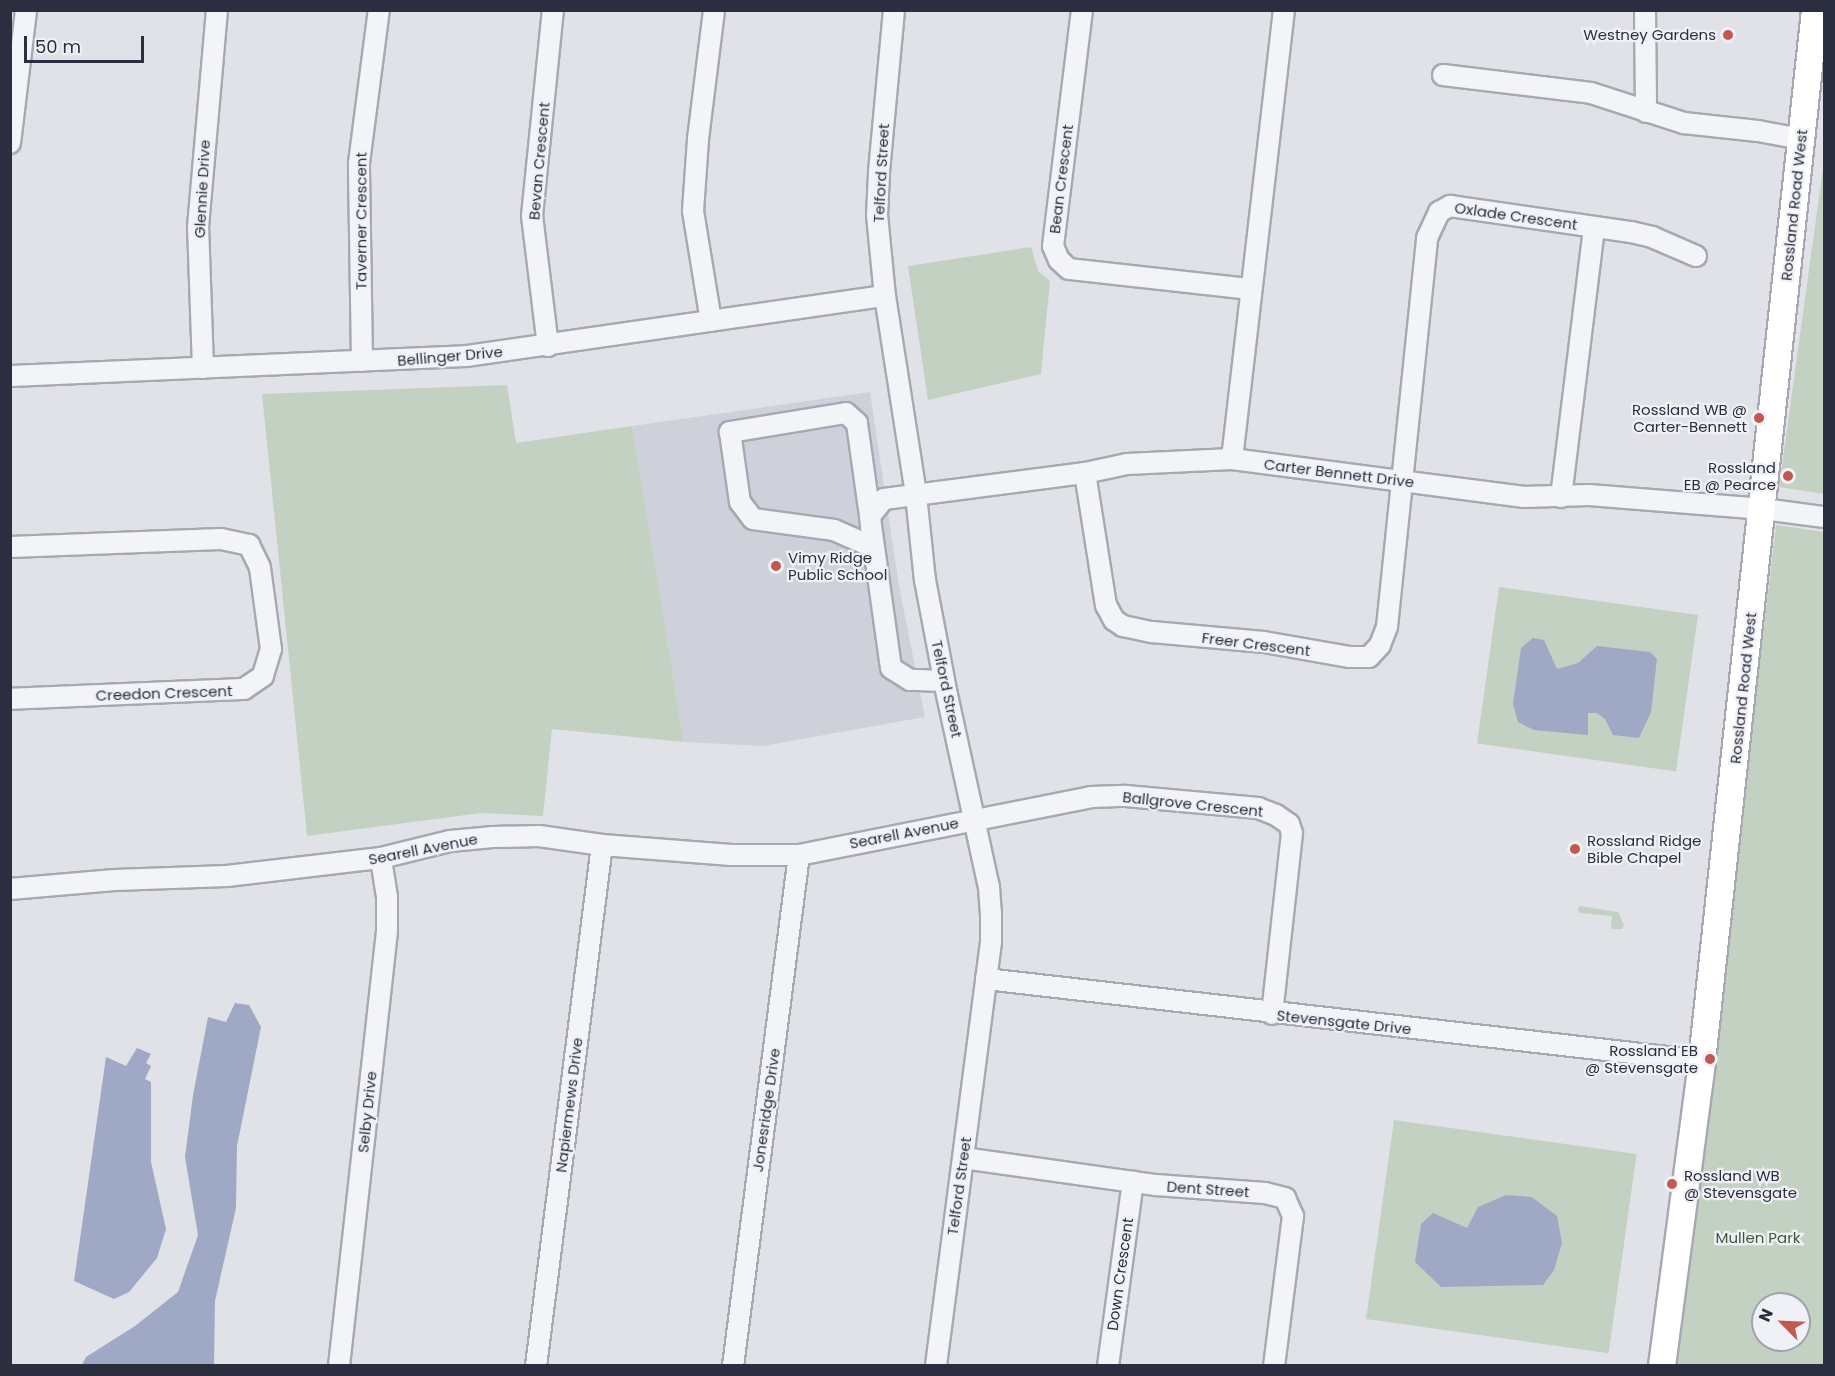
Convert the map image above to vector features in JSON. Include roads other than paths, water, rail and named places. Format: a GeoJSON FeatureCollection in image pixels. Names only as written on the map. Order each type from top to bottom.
{"type":"FeatureCollection","features":[{"type":"Feature","properties":{"kind":"main road","name":"Rossland Road West"},"geometry":{"type":"LineString","coordinates":[[1662,1365],[1702,1061],[1815,10]]}},
{"type":"Feature","properties":{"kind":"street"},"geometry":{"type":"LineString","coordinates":[[10,143],[26,10]]}},
{"type":"Feature","properties":{"kind":"street","name":"Glennie Drive"},"geometry":{"type":"LineString","coordinates":[[203,368],[198,227],[216,10]]}},
{"type":"Feature","properties":{"kind":"street","name":"Taverner Crescent"},"geometry":{"type":"LineString","coordinates":[[362,361],[358,163],[379,10]]}},
{"type":"Feature","properties":{"kind":"street","name":"Bevan Crescent"},"geometry":{"type":"LineString","coordinates":[[548,346],[532,216],[553,10]]}},
{"type":"Feature","properties":{"kind":"street"},"geometry":{"type":"LineString","coordinates":[[711,321],[693,211],[714,10]]}},
{"type":"Feature","properties":{"kind":"street","name":"Telford Street"},"geometry":{"type":"LineString","coordinates":[[894,10],[879,173],[878,215],[885,296],[916,495],[925,580],[944,681],[976,819],[989,887],[991,913],[986,979],[936,1365]]}},
{"type":"Feature","properties":{"kind":"street","name":"Bean Crescent"},"geometry":{"type":"LineString","coordinates":[[1082,10],[1053,246],[1059,260],[1069,268],[1250,289]]}},
{"type":"Feature","properties":{"kind":"street"},"geometry":{"type":"LineString","coordinates":[[1232,459],[1284,10]]}},
{"type":"Feature","properties":{"kind":"street"},"geometry":{"type":"LineString","coordinates":[[1645,10],[1646,112]]}},
{"type":"Feature","properties":{"kind":"street"},"geometry":{"type":"LineString","coordinates":[[1443,75],[1591,93],[1684,123],[1801,138]]}},
{"type":"Feature","properties":{"kind":"street","name":"Oxlade Crescent"},"geometry":{"type":"LineString","coordinates":[[1404,481],[1427,238],[1439,212],[1450,206],[1594,227],[1562,497]]}},
{"type":"Feature","properties":{"kind":"street"},"geometry":{"type":"LineString","coordinates":[[1594,227],[1652,237],[1696,255]]}},
{"type":"Feature","properties":{"kind":"street","name":"Bellinger Drive"},"geometry":{"type":"LineString","coordinates":[[10,376],[467,356],[885,296]]}},
{"type":"Feature","properties":{"kind":"street"},"geometry":{"type":"LineString","coordinates":[[873,547],[834,530],[753,519],[740,502],[730,432],[846,413],[857,423],[891,668],[910,680],[944,681]]}},
{"type":"Feature","properties":{"kind":"street","name":"Carter Bennett Drive"},"geometry":{"type":"LineString","coordinates":[[870,516],[884,499],[1085,473],[1127,464],[1232,459],[1523,497],[1589,495],[1763,509],[1824,517]]}},
{"type":"Feature","properties":{"kind":"street","name":"Freer Crescent"},"geometry":{"type":"LineString","coordinates":[[1085,473],[1106,605],[1114,620],[1123,626],[1152,632],[1264,642],[1359,657],[1369,657],[1380,645],[1387,627],[1404,481]]}},
{"type":"Feature","properties":{"kind":"street","name":"Creedon Crescent"},"geometry":{"type":"LineString","coordinates":[[10,547],[221,538],[249,545],[260,568],[271,649],[263,676],[244,689],[10,699]]}},
{"type":"Feature","properties":{"kind":"street","name":"Ballgrove Crescent"},"geometry":{"type":"LineString","coordinates":[[976,819],[1091,797],[1126,796],[1258,808],[1276,815],[1289,824],[1293,833],[1272,1014]]}},
{"type":"Feature","properties":{"kind":"street","name":"Searell Avenue"},"geometry":{"type":"LineString","coordinates":[[10,889],[115,880],[227,876],[381,858],[450,841],[493,837],[539,836],[603,845],[732,855],[799,855],[976,819]]}},
{"type":"Feature","properties":{"kind":"street","name":"Napiermews Drive"},"geometry":{"type":"LineString","coordinates":[[536,1365],[603,845]]}},
{"type":"Feature","properties":{"kind":"street","name":"Jonesridge Drive"},"geometry":{"type":"LineString","coordinates":[[733,1365],[799,855]]}},
{"type":"Feature","properties":{"kind":"street","name":"Selby Drive"},"geometry":{"type":"LineString","coordinates":[[339,1365],[387,931],[387,897],[381,858]]}},
{"type":"Feature","properties":{"kind":"street","name":"Stevensgate Drive"},"geometry":{"type":"LineString","coordinates":[[986,979],[1272,1014],[1702,1061]]}},
{"type":"Feature","properties":{"kind":"street","name":"Dent Street"},"geometry":{"type":"LineString","coordinates":[[963,1158],[1133,1182],[1265,1193],[1285,1198],[1293,1216],[1274,1365]]}},
{"type":"Feature","properties":{"kind":"street","name":"Down Crescent"},"geometry":{"type":"LineString","coordinates":[[1108,1365],[1133,1182]]}},
{"type":"Feature","properties":{"kind":"water"},"geometry":{"type":"Polygon","coordinates":[[[1533,638],[1544,640],[1557,669],[1578,663],[1597,646],[1650,652],[1657,659],[1651,712],[1639,738],[1613,735],[1605,719],[1597,713],[1588,713],[1588,735],[1534,730],[1518,722],[1513,704],[1521,648],[1533,638]]]}},
{"type":"Feature","properties":{"kind":"water"},"geometry":{"type":"Polygon","coordinates":[[[235,1003],[249,1005],[261,1027],[237,1146],[236,1208],[215,1301],[214,1365],[82,1365],[86,1357],[135,1326],[178,1292],[198,1235],[185,1157],[193,1095],[208,1017],[226,1022],[235,1003]]]}},
{"type":"Feature","properties":{"kind":"water"},"geometry":{"type":"Polygon","coordinates":[[[137,1048],[151,1054],[146,1063],[151,1066],[145,1079],[151,1082],[151,1162],[166,1229],[157,1258],[129,1292],[114,1299],[74,1281],[106,1057],[126,1066],[137,1048]]]}},
{"type":"Feature","properties":{"kind":"water"},"geometry":{"type":"Polygon","coordinates":[[[1506,1195],[1532,1197],[1557,1216],[1562,1243],[1554,1270],[1543,1285],[1441,1287],[1415,1262],[1421,1224],[1433,1213],[1467,1228],[1478,1207],[1506,1195]]]}},
{"type":"Feature","properties":{"kind":"place","name":"Westney Gardens"},"geometry":{"type":"Point","coordinates":[1728,35]}},
{"type":"Feature","properties":{"kind":"place","name":"Rossland WB @ Carter-Bennett"},"geometry":{"type":"Point","coordinates":[1759,418]}},
{"type":"Feature","properties":{"kind":"place","name":"Rossland EB @ Pearce"},"geometry":{"type":"Point","coordinates":[1788,476]}},
{"type":"Feature","properties":{"kind":"place","name":"Vimy Ridge Public School"},"geometry":{"type":"Point","coordinates":[776,566]}},
{"type":"Feature","properties":{"kind":"place","name":"Rossland Ridge Bible Chapel"},"geometry":{"type":"Point","coordinates":[1575,849]}},
{"type":"Feature","properties":{"kind":"place","name":"Rossland EB @ Stevensgate"},"geometry":{"type":"Point","coordinates":[1710,1059]}},
{"type":"Feature","properties":{"kind":"place","name":"Rossland WB @ Stevensgate"},"geometry":{"type":"Point","coordinates":[1672,1184]}},
{"type":"Feature","properties":{"kind":"park label","name":"Mullen Park"},"geometry":{"type":"Point","coordinates":[1758,1238]}}]}
